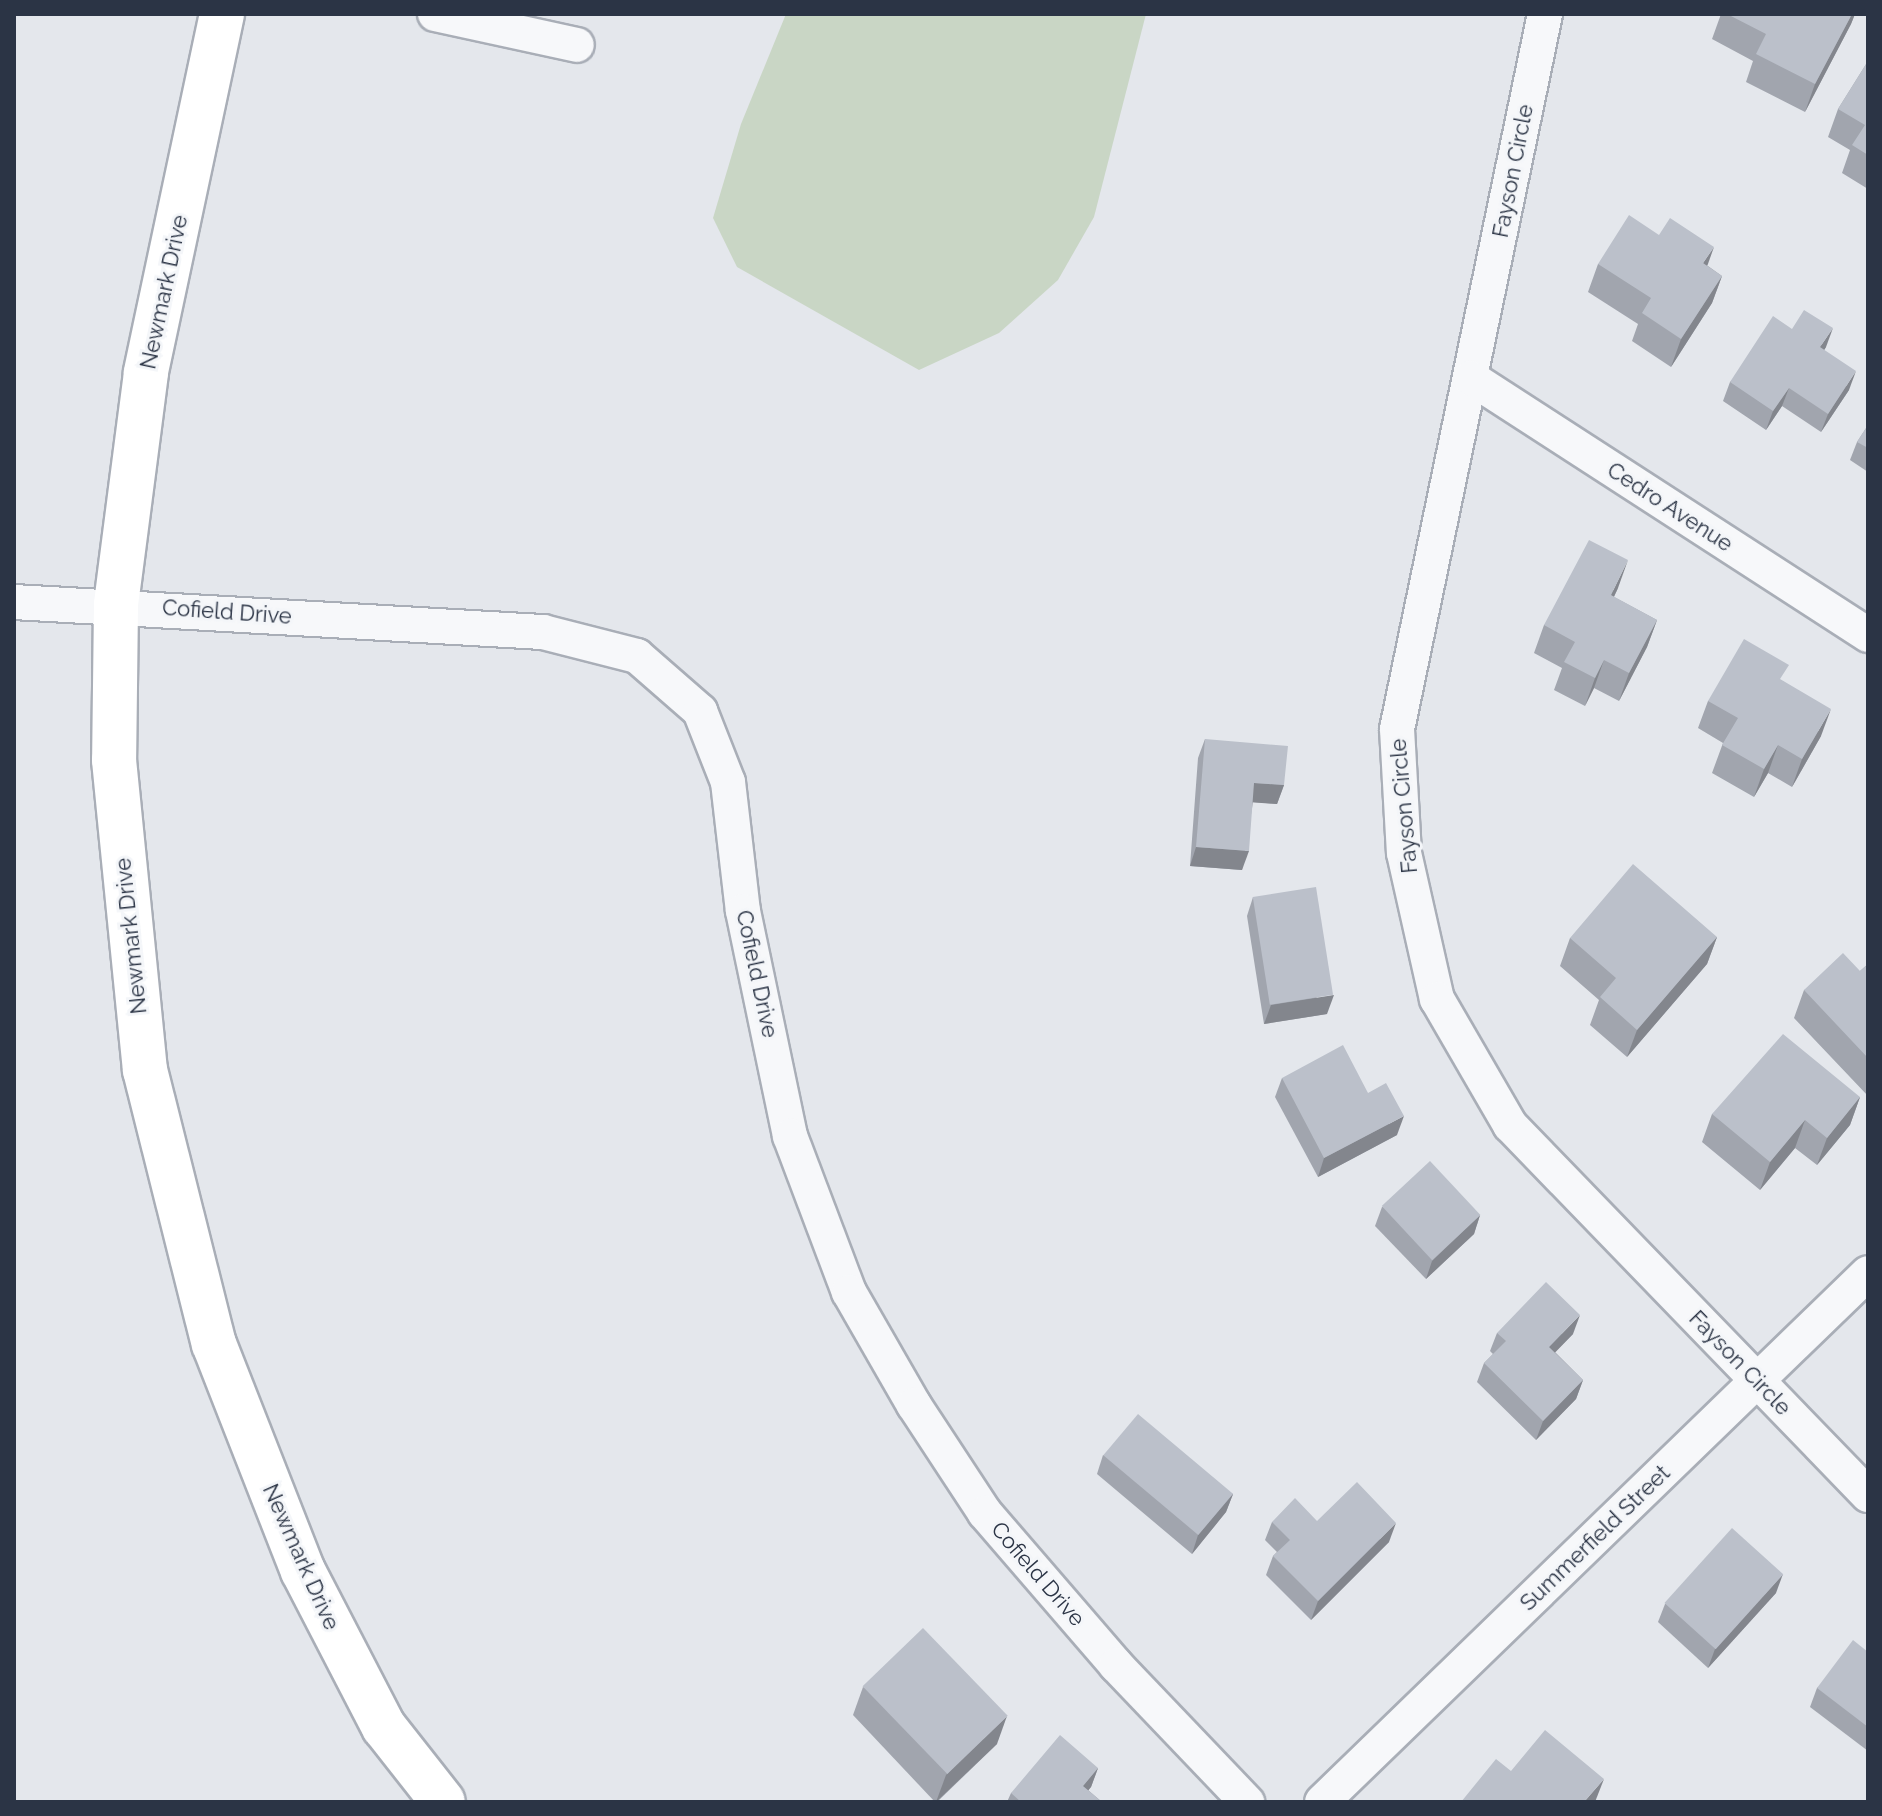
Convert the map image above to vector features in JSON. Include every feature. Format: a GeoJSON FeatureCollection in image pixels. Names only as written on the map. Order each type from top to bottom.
{"type":"FeatureCollection","features":[{"type":"Feature","properties":{"kind":"street","name":"Newmark Drive"},"geometry":{"type":"LineString","coordinates":[[222,14],[146,373],[116,605],[114,760],[145,1070],[214,1344],[303,1571],[384,1727],[443,1802]]}},
{"type":"Feature","properties":{"kind":"street"},"geometry":{"type":"LineString","coordinates":[[435,14],[577,45]]}},
{"type":"Feature","properties":{"kind":"street","name":"Fayson Circle"},"geometry":{"type":"LineString","coordinates":[[1545,14],[1397,729],[1404,853],[1437,999],[1510,1125],[1868,1495]]}},
{"type":"Feature","properties":{"kind":"street","name":"Cedro Avenue"},"geometry":{"type":"LineString","coordinates":[[1471,378],[1868,635]]}},
{"type":"Feature","properties":{"kind":"street","name":"Cofield Drive"},"geometry":{"type":"LineString","coordinates":[[14,602],[116,605],[543,632],[637,656],[700,711],[728,782],[743,911],[790,1136],[849,1292],[914,1405],[985,1513],[1116,1665],[1247,1802]]}},
{"type":"Feature","properties":{"kind":"street","name":"Summerfield Street"},"geometry":{"type":"LineString","coordinates":[[1322,1802],[1868,1273]]}},
{"type":"Feature","properties":{"kind":"green space"},"geometry":{"type":"Polygon","coordinates":[[[786,14],[1146,14],[1094,217],[1058,280],[999,333],[919,370],[737,267],[713,218],[741,124],[786,14]]]}},
{"type":"Feature","properties":{"kind":"building"},"geometry":{"type":"Polygon","coordinates":[[[1727,14],[1852,14],[1815,84],[1756,54],[1766,34],[1727,14]]]}},
{"type":"Feature","properties":{"kind":"building"},"geometry":{"type":"Polygon","coordinates":[[[1868,61],[1868,155],[1852,145],[1865,125],[1838,109],[1868,61]]]}},
{"type":"Feature","properties":{"kind":"building"},"geometry":{"type":"Polygon","coordinates":[[[1629,215],[1659,235],[1670,218],[1714,247],[1703,263],[1722,276],[1681,339],[1642,313],[1651,298],[1598,264],[1629,215]]]}},
{"type":"Feature","properties":{"kind":"building"},"geometry":{"type":"Polygon","coordinates":[[[1804,310],[1833,328],[1820,347],[1856,371],[1828,414],[1789,388],[1773,411],[1730,382],[1773,316],[1792,329],[1804,310]]]}},
{"type":"Feature","properties":{"kind":"building"},"geometry":{"type":"Polygon","coordinates":[[[1868,425],[1868,448],[1857,442],[1868,425]]]}},
{"type":"Feature","properties":{"kind":"building"},"geometry":{"type":"Polygon","coordinates":[[[1589,540],[1628,560],[1611,595],[1657,620],[1629,673],[1604,660],[1595,678],[1564,662],[1575,642],[1544,625],[1589,540]]]}},
{"type":"Feature","properties":{"kind":"building"},"geometry":{"type":"Polygon","coordinates":[[[1744,639],[1789,665],[1780,679],[1831,709],[1802,759],[1778,745],[1764,769],[1722,745],[1738,718],[1708,701],[1744,639]]]}},
{"type":"Feature","properties":{"kind":"building"},"geometry":{"type":"Polygon","coordinates":[[[1205,739],[1288,746],[1284,785],[1254,783],[1249,851],[1196,847],[1205,739]]]}},
{"type":"Feature","properties":{"kind":"building"},"geometry":{"type":"Polygon","coordinates":[[[1633,864],[1717,937],[1637,1030],[1600,997],[1616,978],[1570,938],[1633,864]]]}},
{"type":"Feature","properties":{"kind":"building"},"geometry":{"type":"Polygon","coordinates":[[[1316,887],[1333,995],[1270,1005],[1253,897],[1316,887]]]}},
{"type":"Feature","properties":{"kind":"building"},"geometry":{"type":"Polygon","coordinates":[[[1843,953],[1860,971],[1868,964],[1868,1058],[1804,990],[1843,953]]]}},
{"type":"Feature","properties":{"kind":"building"},"geometry":{"type":"Polygon","coordinates":[[[1783,1034],[1860,1097],[1827,1138],[1805,1120],[1770,1162],[1712,1114],[1783,1034]]]}},
{"type":"Feature","properties":{"kind":"building"},"geometry":{"type":"Polygon","coordinates":[[[1343,1045],[1368,1093],[1386,1083],[1404,1116],[1324,1158],[1282,1078],[1343,1045]]]}},
{"type":"Feature","properties":{"kind":"building"},"geometry":{"type":"Polygon","coordinates":[[[1430,1161],[1480,1215],[1432,1260],[1382,1206],[1430,1161]]]}},
{"type":"Feature","properties":{"kind":"building"},"geometry":{"type":"Polygon","coordinates":[[[1546,1282],[1580,1315],[1549,1347],[1583,1380],[1543,1421],[1484,1363],[1506,1341],[1497,1333],[1546,1282]]]}},
{"type":"Feature","properties":{"kind":"building"},"geometry":{"type":"Polygon","coordinates":[[[1138,1414],[1233,1494],[1198,1535],[1103,1455],[1138,1414]]]}},
{"type":"Feature","properties":{"kind":"building"},"geometry":{"type":"Polygon","coordinates":[[[1357,1482],[1396,1523],[1318,1601],[1273,1556],[1290,1540],[1272,1522],[1295,1498],[1317,1521],[1357,1482]]]}},
{"type":"Feature","properties":{"kind":"building"},"geometry":{"type":"Polygon","coordinates":[[[1732,1528],[1783,1574],[1716,1649],[1664,1603],[1732,1528]]]}},
{"type":"Feature","properties":{"kind":"building"},"geometry":{"type":"Polygon","coordinates":[[[923,1628],[1008,1716],[947,1774],[863,1686],[923,1628]]]}},
{"type":"Feature","properties":{"kind":"building"},"geometry":{"type":"Polygon","coordinates":[[[1853,1640],[1868,1652],[1868,1727],[1817,1688],[1853,1640]]]}},
{"type":"Feature","properties":{"kind":"building"},"geometry":{"type":"Polygon","coordinates":[[[1545,1730],[1604,1779],[1584,1802],[1461,1802],[1496,1759],[1511,1771],[1545,1730]]]}},
{"type":"Feature","properties":{"kind":"building"},"geometry":{"type":"Polygon","coordinates":[[[1060,1735],[1098,1768],[1083,1786],[1102,1802],[1021,1802],[1011,1793],[1060,1735]]]}}]}
